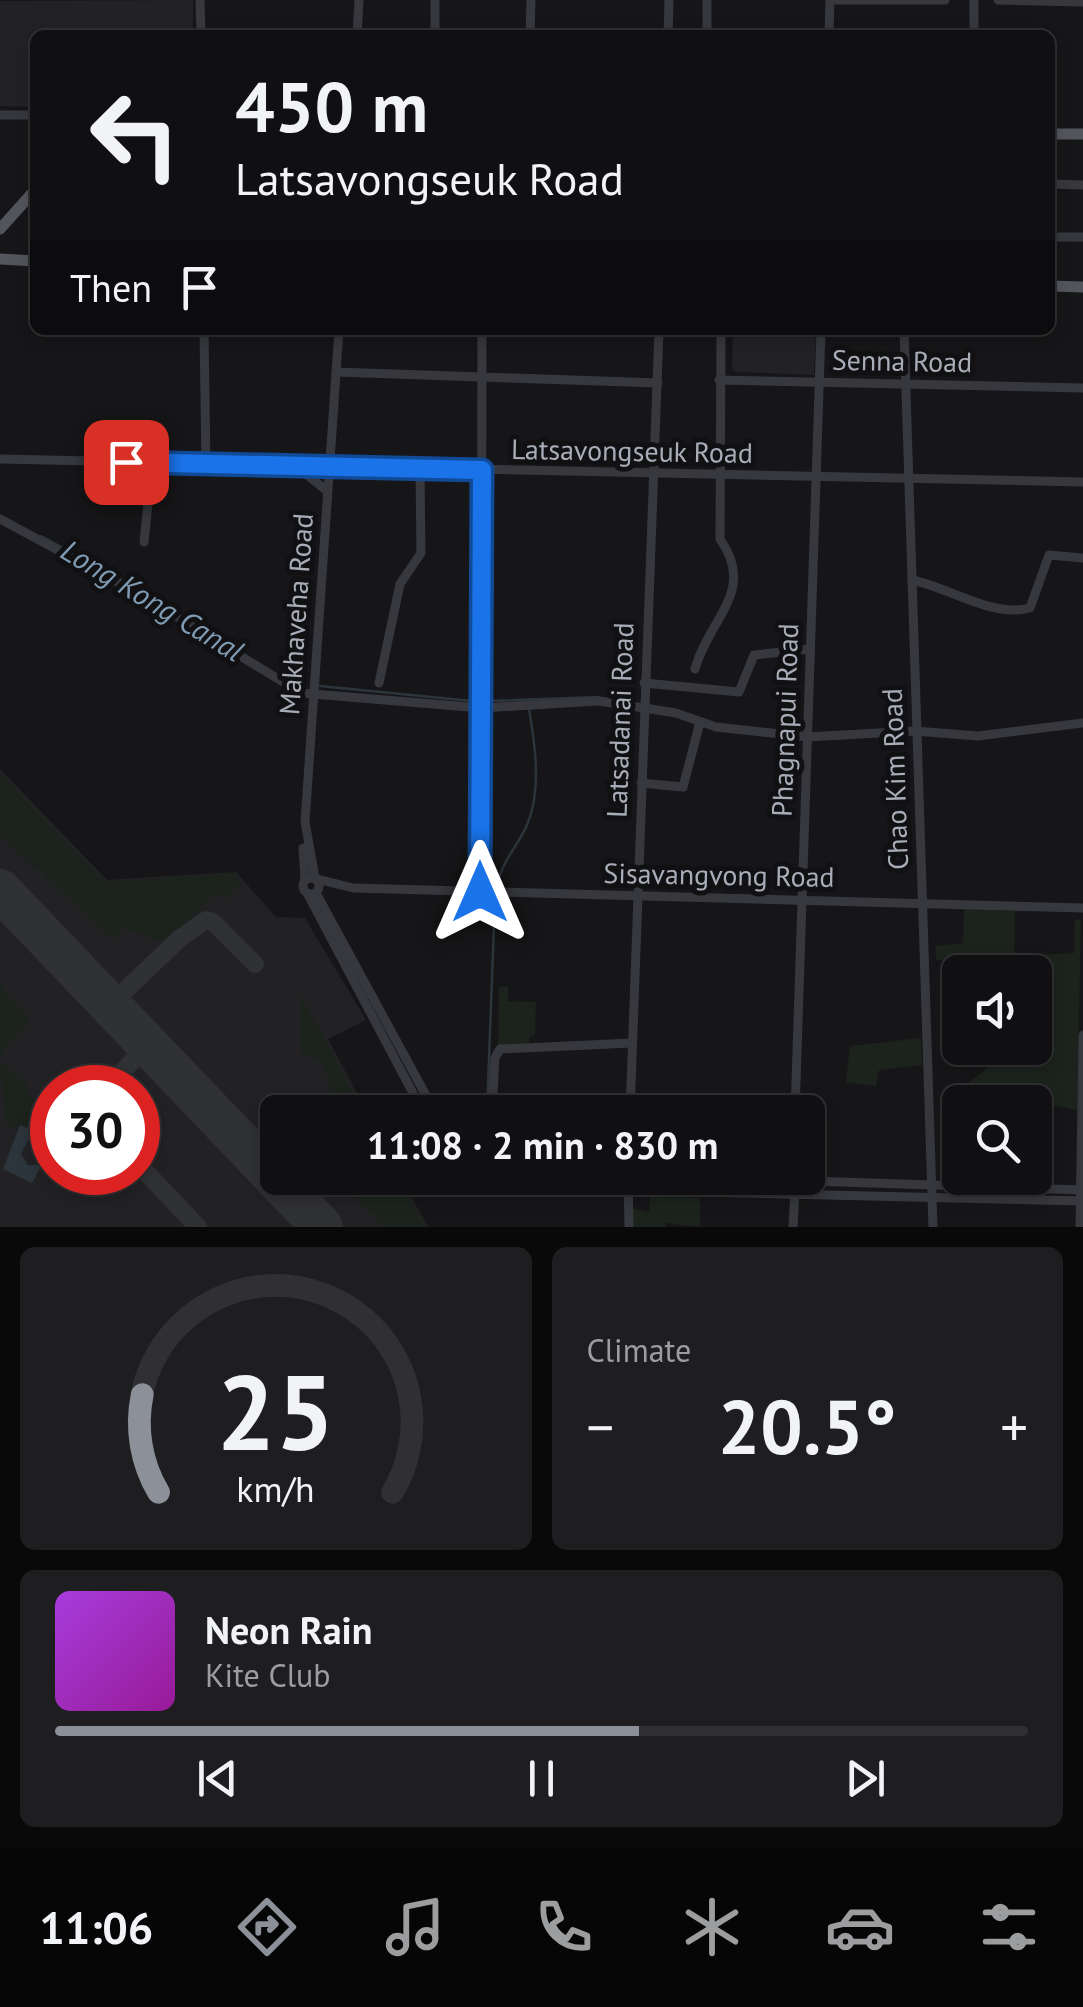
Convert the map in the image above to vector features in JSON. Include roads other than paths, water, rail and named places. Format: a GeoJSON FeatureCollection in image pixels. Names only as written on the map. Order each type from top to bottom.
{"type":"FeatureCollection","features":[{"type":"Feature","properties":{"kind":"main road"},"geometry":{"type":"LineString","coordinates":[[1055,134],[1083,134]]}},
{"type":"Feature","properties":{"kind":"main road"},"geometry":{"type":"LineString","coordinates":[[0,229],[30,195]]}},
{"type":"Feature","properties":{"kind":"main road"},"geometry":{"type":"LineString","coordinates":[[0,259],[30,261]]}},
{"type":"Feature","properties":{"kind":"main road"},"geometry":{"type":"LineString","coordinates":[[1055,286],[1083,287]]}},
{"type":"Feature","properties":{"kind":"street"},"geometry":{"type":"LineString","coordinates":[[200,0],[201,30]]}},
{"type":"Feature","properties":{"kind":"street"},"geometry":{"type":"LineString","coordinates":[[357,30],[359,0]]}},
{"type":"Feature","properties":{"kind":"street"},"geometry":{"type":"LineString","coordinates":[[435,0],[435,30]]}},
{"type":"Feature","properties":{"kind":"street"},"geometry":{"type":"LineString","coordinates":[[530,30],[531,0]]}},
{"type":"Feature","properties":{"kind":"street"},"geometry":{"type":"LineString","coordinates":[[668,30],[669,0]]}},
{"type":"Feature","properties":{"kind":"street"},"geometry":{"type":"LineString","coordinates":[[707,0],[708,30]]}},
{"type":"Feature","properties":{"kind":"street"},"geometry":{"type":"LineString","coordinates":[[830,30],[834,0],[945,0]]}},
{"type":"Feature","properties":{"kind":"street"},"geometry":{"type":"LineString","coordinates":[[974,0],[974,30]]}},
{"type":"Feature","properties":{"kind":"street"},"geometry":{"type":"LineString","coordinates":[[998,0],[1083,2]]}},
{"type":"Feature","properties":{"kind":"street"},"geometry":{"type":"LineString","coordinates":[[0,114],[30,116]]}},
{"type":"Feature","properties":{"kind":"street"},"geometry":{"type":"LineString","coordinates":[[1055,184],[1083,185]]}},
{"type":"Feature","properties":{"kind":"street"},"geometry":{"type":"LineString","coordinates":[[1055,237],[1083,238]]}},
{"type":"Feature","properties":{"kind":"street"},"geometry":{"type":"LineString","coordinates":[[204,335],[206,465]]}},
{"type":"Feature","properties":{"kind":"street","name":"Makhaveha Road"},"geometry":{"type":"LineString","coordinates":[[312,879],[301,866],[306,841],[312,692],[339,335]]}},
{"type":"Feature","properties":{"kind":"street"},"geometry":{"type":"LineString","coordinates":[[480,892],[482,335]]}},
{"type":"Feature","properties":{"kind":"street","name":"Latsadanai Road"},"geometry":{"type":"LineString","coordinates":[[630,1095],[659,335]]}},
{"type":"Feature","properties":{"kind":"street"},"geometry":{"type":"LineString","coordinates":[[695,669],[736,582],[734,558],[720,539],[721,335]]}},
{"type":"Feature","properties":{"kind":"street","name":"Phagnapui Road"},"geometry":{"type":"LineString","coordinates":[[795,1095],[821,335]]}},
{"type":"Feature","properties":{"kind":"street","name":"Chao Kim Road"},"geometry":{"type":"LineString","coordinates":[[904,335],[933,1227]]}},
{"type":"Feature","properties":{"kind":"street"},"geometry":{"type":"LineString","coordinates":[[336,372],[483,374],[658,383]]}},
{"type":"Feature","properties":{"kind":"street","name":"Senna Road"},"geometry":{"type":"LineString","coordinates":[[720,380],[1083,388]]}},
{"type":"Feature","properties":{"kind":"street","name":"Latsavongseuk Road"},"geometry":{"type":"LineString","coordinates":[[0,459],[1083,482]]}},
{"type":"Feature","properties":{"kind":"street"},"geometry":{"type":"LineString","coordinates":[[144,542],[152,463]]}},
{"type":"Feature","properties":{"kind":"street"},"geometry":{"type":"LineString","coordinates":[[294,468],[313,476],[327,491]]}},
{"type":"Feature","properties":{"kind":"street"},"geometry":{"type":"LineString","coordinates":[[378,683],[400,584],[421,553],[420,470]]}},
{"type":"Feature","properties":{"kind":"street"},"geometry":{"type":"LineString","coordinates":[[0,519],[139,594],[287,688],[481,708],[599,701],[700,722],[806,737],[915,731],[978,736],[1083,722]]}},
{"type":"Feature","properties":{"kind":"street"},"geometry":{"type":"LineString","coordinates":[[912,580],[948,588],[1011,612],[1030,608],[1049,555],[1083,558]]}},
{"type":"Feature","properties":{"kind":"street"},"geometry":{"type":"LineString","coordinates":[[644,683],[739,692],[754,654],[810,649]]}},
{"type":"Feature","properties":{"kind":"street"},"geometry":{"type":"LineString","coordinates":[[640,783],[684,787],[700,722]]}},
{"type":"Feature","properties":{"kind":"street"},"geometry":{"type":"LineString","coordinates":[[312,879],[353,888]]}},
{"type":"Feature","properties":{"kind":"street"},"geometry":{"type":"LineString","coordinates":[[312,879],[313,893],[414,1095]]}},
{"type":"Feature","properties":{"kind":"street"},"geometry":{"type":"LineString","coordinates":[[312,879],[313,893],[426,1095]]}},
{"type":"Feature","properties":{"kind":"street"},"geometry":{"type":"LineString","coordinates":[[313,893],[353,888]]}},
{"type":"Feature","properties":{"kind":"street","name":"Sisavangvong Road"},"geometry":{"type":"LineString","coordinates":[[353,888],[1083,908]]}},
{"type":"Feature","properties":{"kind":"street"},"geometry":{"type":"LineString","coordinates":[[1080,1227],[1083,1036]]}},
{"type":"Feature","properties":{"kind":"street"},"geometry":{"type":"LineString","coordinates":[[493,1095],[494,1058],[500,1049],[632,1043]]}},
{"type":"Feature","properties":{"kind":"street"},"geometry":{"type":"LineString","coordinates":[[825,1180],[1081,1195]]}},
{"type":"Feature","properties":{"kind":"street"},"geometry":{"type":"LineString","coordinates":[[825,1194],[1081,1195]]}},
{"type":"Feature","properties":{"kind":"street"},"geometry":{"type":"LineString","coordinates":[[629,1195],[630,1227]]}},
{"type":"Feature","properties":{"kind":"street"},"geometry":{"type":"LineString","coordinates":[[793,1227],[794,1195]]}},
{"type":"Feature","properties":{"kind":"waterway","name":"Long Kong Canal"},"geometry":{"type":"LineString","coordinates":[[41,536],[153,597]]}},
{"type":"Feature","properties":{"kind":"waterway","name":"Long Kong Canal"},"geometry":{"type":"LineString","coordinates":[[283,677],[305,684]]}},
{"type":"Feature","properties":{"kind":"waterway","name":"Long Kong Canal"},"geometry":{"type":"LineString","coordinates":[[320,686],[472,701]]}},
{"type":"Feature","properties":{"kind":"waterway","name":"Long Kong Canal"},"geometry":{"type":"LineString","coordinates":[[488,701],[599,697]]}},
{"type":"Feature","properties":{"kind":"waterway"},"geometry":{"type":"LineString","coordinates":[[497,887],[532,811],[536,782],[529,709]]}},
{"type":"Feature","properties":{"kind":"waterway"},"geometry":{"type":"LineString","coordinates":[[488,1095],[495,898]]}}]}
